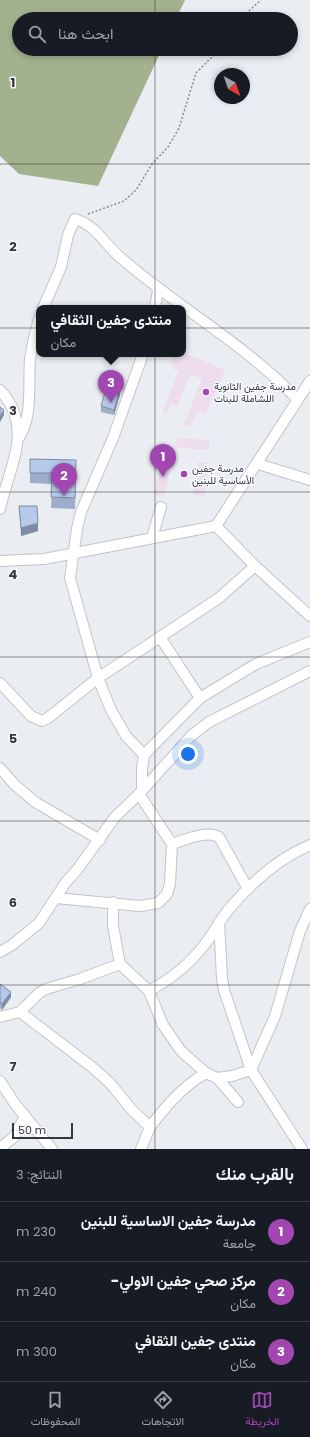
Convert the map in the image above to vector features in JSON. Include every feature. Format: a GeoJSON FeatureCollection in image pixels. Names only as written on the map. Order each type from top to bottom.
{"type":"FeatureCollection","features":[{"type":"Feature","properties":{"kind":"street"},"geometry":{"type":"LineString","coordinates":[[44,305],[61,267],[68,235],[75,219],[88,224],[115,254],[178,305]]}},
{"type":"Feature","properties":{"kind":"street"},"geometry":{"type":"LineString","coordinates":[[156,305],[158,290]]}},
{"type":"Feature","properties":{"kind":"street"},"geometry":{"type":"LineString","coordinates":[[186,311],[268,372],[297,399]]}},
{"type":"Feature","properties":{"kind":"street"},"geometry":{"type":"LineString","coordinates":[[0,509],[18,440],[23,430],[28,410],[30,360],[36,329]]}},
{"type":"Feature","properties":{"kind":"street"},"geometry":{"type":"LineString","coordinates":[[142,357],[113,438],[81,512],[70,578],[98,678],[119,725],[126,736],[144,755]]}},
{"type":"Feature","properties":{"kind":"street"},"geometry":{"type":"LineString","coordinates":[[0,561],[44,559],[216,526],[258,464],[297,399],[310,381]]}},
{"type":"Feature","properties":{"kind":"street"},"geometry":{"type":"LineString","coordinates":[[0,390],[12,405],[15,414],[18,440]]}},
{"type":"Feature","properties":{"kind":"street"},"geometry":{"type":"LineString","coordinates":[[258,464],[310,480]]}},
{"type":"Feature","properties":{"kind":"street"},"geometry":{"type":"LineString","coordinates":[[152,538],[161,507]]}},
{"type":"Feature","properties":{"kind":"street"},"geometry":{"type":"LineString","coordinates":[[216,526],[255,566],[310,616]]}},
{"type":"Feature","properties":{"kind":"street"},"geometry":{"type":"LineString","coordinates":[[0,683],[31,716],[42,721],[48,718],[98,678],[219,598],[255,566]]}},
{"type":"Feature","properties":{"kind":"street"},"geometry":{"type":"LineString","coordinates":[[160,637],[200,698]]}},
{"type":"Feature","properties":{"kind":"street"},"geometry":{"type":"LineString","coordinates":[[56,898],[152,905],[163,900],[167,894],[170,884],[172,844],[141,792],[141,774],[144,755],[200,698],[256,664],[310,642]]}},
{"type":"Feature","properties":{"kind":"street"},"geometry":{"type":"LineString","coordinates":[[0,952],[12,945],[39,923],[66,882],[100,840],[115,817],[141,792],[191,736],[203,726],[310,671]]}},
{"type":"Feature","properties":{"kind":"street"},"geometry":{"type":"LineString","coordinates":[[0,768],[17,788],[35,802],[100,840]]}},
{"type":"Feature","properties":{"kind":"street"},"geometry":{"type":"LineString","coordinates":[[172,844],[211,834],[219,837],[248,889]]}},
{"type":"Feature","properties":{"kind":"street"},"geometry":{"type":"LineString","coordinates":[[149,991],[178,973],[204,945],[219,922],[248,889],[271,867],[310,845]]}},
{"type":"Feature","properties":{"kind":"street"},"geometry":{"type":"LineString","coordinates":[[113,902],[113,926],[120,964],[149,991],[163,1025],[180,1051],[206,1073],[217,1078],[238,1102]]}},
{"type":"Feature","properties":{"kind":"street"},"geometry":{"type":"LineString","coordinates":[[217,1078],[232,1076],[251,1070],[275,1016],[300,931],[310,912]]}},
{"type":"Feature","properties":{"kind":"street"},"geometry":{"type":"LineString","coordinates":[[219,922],[224,990],[251,1070],[302,1149]]}},
{"type":"Feature","properties":{"kind":"street"},"geometry":{"type":"LineString","coordinates":[[0,1017],[20,1012],[39,993],[46,989],[80,979],[120,964]]}},
{"type":"Feature","properties":{"kind":"street"},"geometry":{"type":"LineString","coordinates":[[20,1012],[92,1067],[110,1083],[131,1109],[150,1127]]}},
{"type":"Feature","properties":{"kind":"street"},"geometry":{"type":"LineString","coordinates":[[141,1149],[150,1127],[182,1090],[194,1080],[206,1073]]}},
{"type":"Feature","properties":{"kind":"street"},"geometry":{"type":"LineString","coordinates":[[0,1081],[15,1104],[52,1149]]}},
{"type":"Feature","properties":{"kind":"street"},"geometry":{"type":"LineString","coordinates":[[0,1148],[14,1137],[17,1128],[25,1116]]}},
{"type":"Feature","properties":{"kind":"path"},"geometry":{"type":"LineString","coordinates":[[248,12],[261,0]]}},
{"type":"Feature","properties":{"kind":"path"},"geometry":{"type":"LineString","coordinates":[[75,219],[124,201],[136,190],[152,164],[168,147],[179,128],[196,73],[213,56]]}},
{"type":"Feature","properties":{"kind":"shaded area","name":"مدرسة جفين الثانوية اللشاملة للبنات"},"geometry":{"type":"Polygon","coordinates":[[[186,353],[225,370],[206,414],[198,410],[191,427],[184,424],[202,379],[190,374],[177,406],[171,404],[167,413],[163,413],[164,407],[179,371],[173,369],[174,366],[171,364],[174,357],[186,357],[186,353]]]}},
{"type":"Feature","properties":{"kind":"shaded area"},"geometry":{"type":"Polygon","coordinates":[[[176,438],[209,440],[209,450],[175,447],[176,438]]]}},
{"type":"Feature","properties":{"kind":"shaded area"},"geometry":{"type":"Polygon","coordinates":[[[162,458],[173,458],[164,495],[154,495],[162,458]]]}},
{"type":"Feature","properties":{"kind":"shaded area"},"geometry":{"type":"Polygon","coordinates":[[[198,462],[209,463],[204,496],[193,494],[198,462]]]}},
{"type":"Feature","properties":{"kind":"green space"},"geometry":{"type":"Polygon","coordinates":[[[0,0],[185,0],[179,12],[12,12],[12,56],[159,56],[98,186],[19,174],[0,156],[0,0]]]}},
{"type":"Feature","properties":{"kind":"building"},"geometry":{"type":"Polygon","coordinates":[[[107,385],[120,389],[114,410],[101,406],[107,385]]]}},
{"type":"Feature","properties":{"kind":"building"},"geometry":{"type":"Polygon","coordinates":[[[0,407],[4,410],[0,416],[0,407]]]}},
{"type":"Feature","properties":{"kind":"building"},"geometry":{"type":"Polygon","coordinates":[[[30,459],[76,460],[75,498],[51,497],[52,473],[30,473],[30,459]]]}},
{"type":"Feature","properties":{"kind":"building"},"geometry":{"type":"Polygon","coordinates":[[[19,506],[37,506],[38,523],[21,528],[19,506]]]}},
{"type":"Feature","properties":{"kind":"building"},"geometry":{"type":"Polygon","coordinates":[[[0,984],[11,992],[2,1004],[0,1002],[0,984]]]}},
{"type":"Feature","properties":{"kind":"place","name":"مدرسة جفين الثانوية اللشاملة للبنات"},"geometry":{"type":"Point","coordinates":[206,392]}},
{"type":"Feature","properties":{"kind":"place","name":"منتدى جفين الثقافي"},"geometry":{"type":"Point","coordinates":[111,403]}},
{"type":"Feature","properties":{"kind":"place","name":"مدرسة جفين الأساسية للبنين"},"geometry":{"type":"Point","coordinates":[184,474]}},
{"type":"Feature","properties":{"kind":"place","name":"مدرسة جفين الاساسية للبنين"},"geometry":{"type":"Point","coordinates":[163,477]}},
{"type":"Feature","properties":{"kind":"place","name":"مركز صحي جفين الاولي-"},"geometry":{"type":"Point","coordinates":[64,496]}}]}
